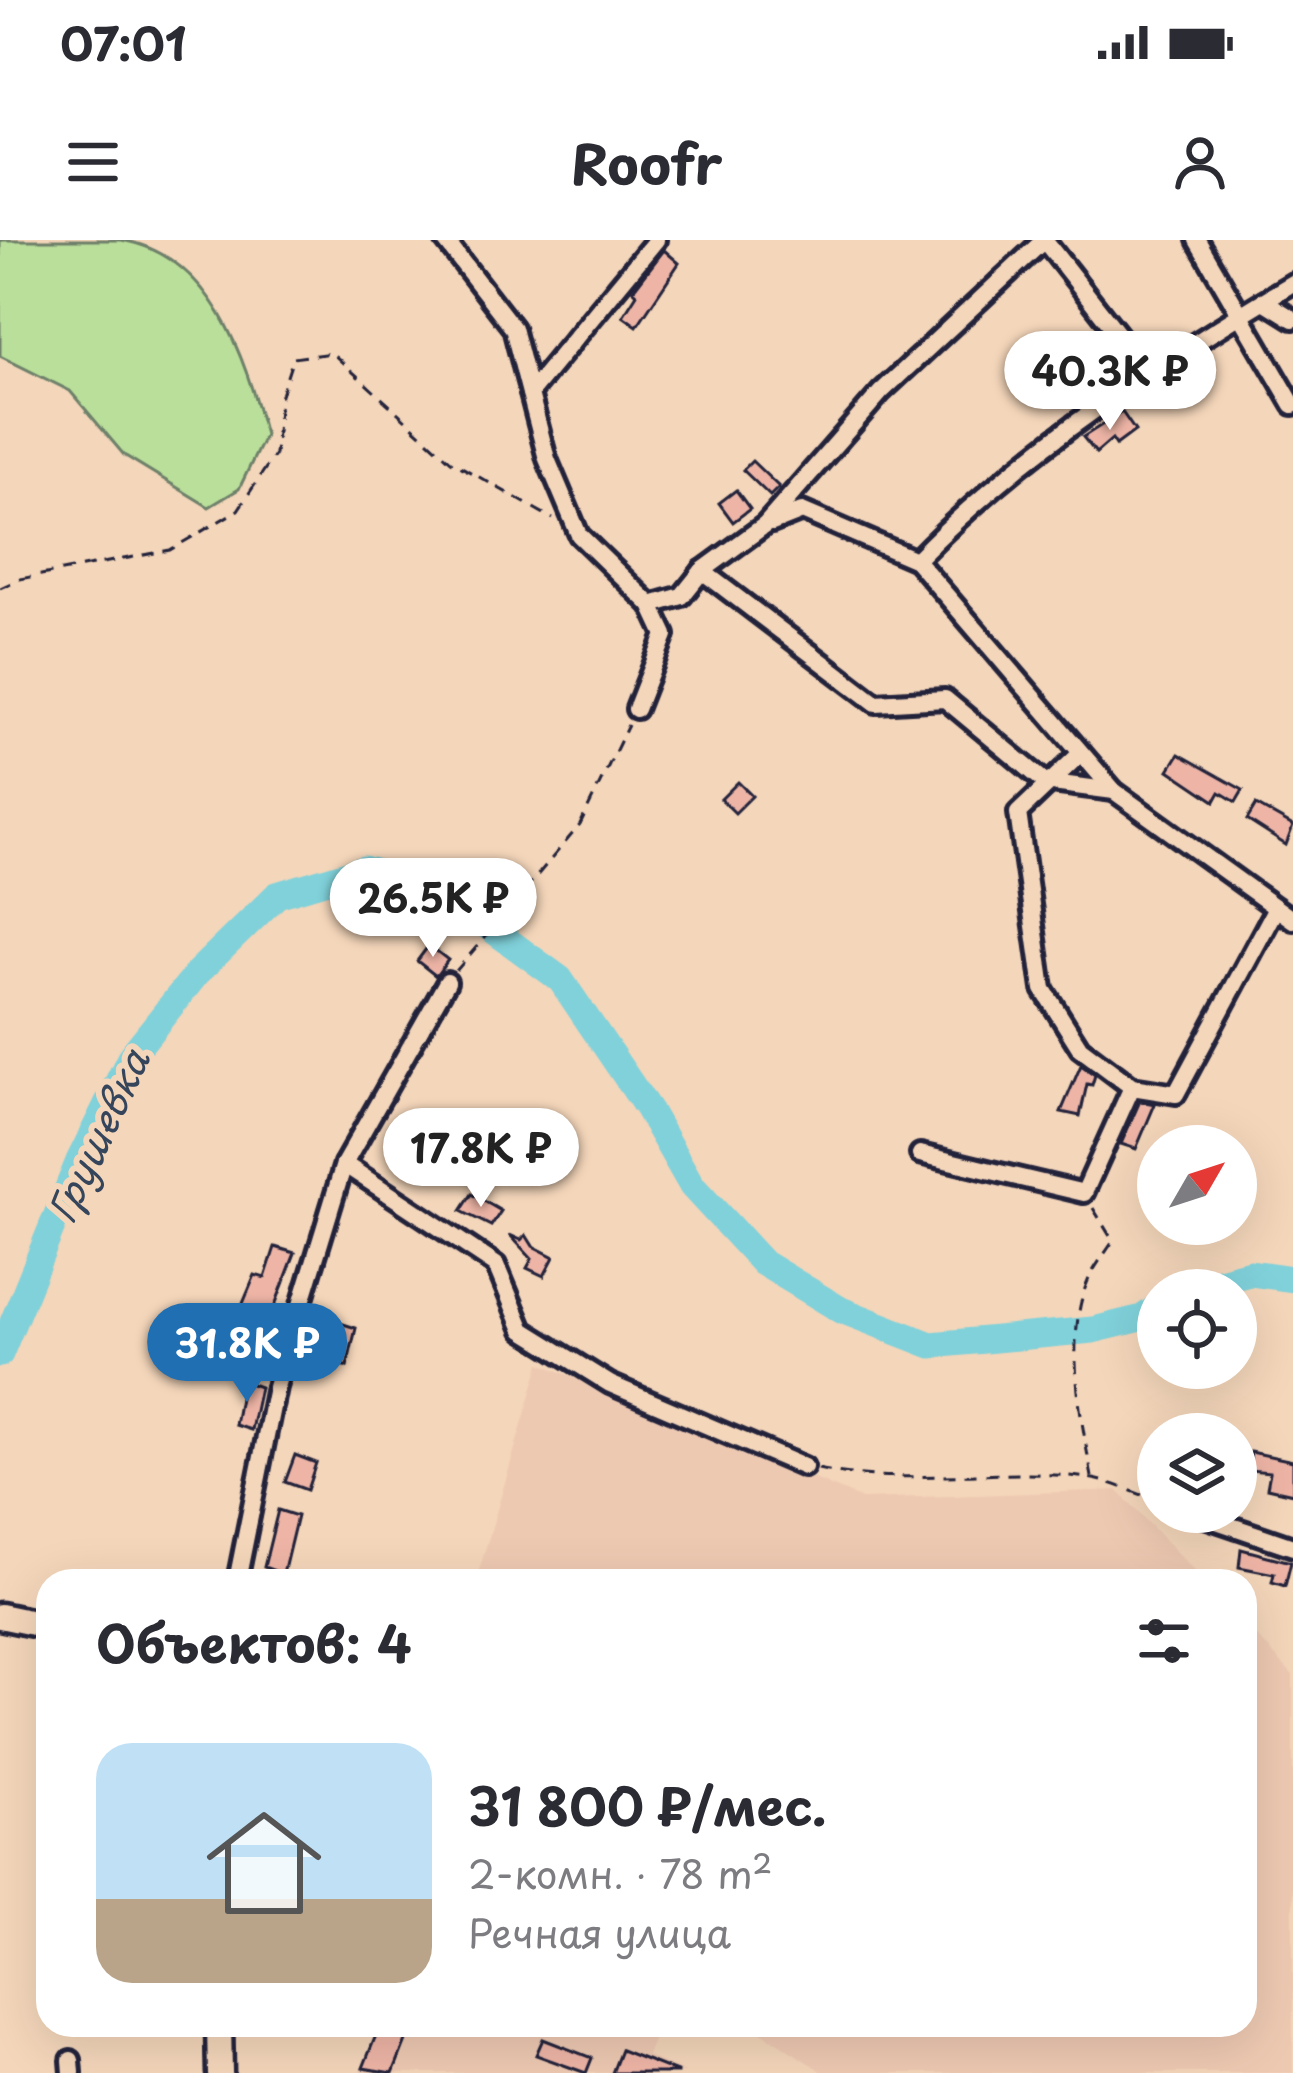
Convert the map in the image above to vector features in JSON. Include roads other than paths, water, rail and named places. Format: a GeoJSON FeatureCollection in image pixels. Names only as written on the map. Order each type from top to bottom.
{"type":"FeatureCollection","features":[{"type":"Feature","properties":{"kind":"main road"},"geometry":{"type":"LineString","coordinates":[[2,1616],[36,1623]]}},
{"type":"Feature","properties":{"kind":"main road"},"geometry":{"type":"LineString","coordinates":[[219,2037],[220,2073]]}},
{"type":"Feature","properties":{"kind":"street"},"geometry":{"type":"LineString","coordinates":[[445,240],[513,328],[547,459],[579,535],[651,605],[665,635],[635,709]]}},
{"type":"Feature","properties":{"kind":"street"},"geometry":{"type":"LineString","coordinates":[[530,393],[656,240]]}},
{"type":"Feature","properties":{"kind":"street"},"geometry":{"type":"LineString","coordinates":[[651,605],[682,596],[702,571],[765,525],[881,392],[1045,240],[1145,370]]}},
{"type":"Feature","properties":{"kind":"street"},"geometry":{"type":"LineString","coordinates":[[1197,240],[1293,405]]}},
{"type":"Feature","properties":{"kind":"street"},"geometry":{"type":"LineString","coordinates":[[916,560],[972,502],[1145,370],[1293,283]]}},
{"type":"Feature","properties":{"kind":"street"},"geometry":{"type":"LineString","coordinates":[[1264,301],[1293,319]]}},
{"type":"Feature","properties":{"kind":"street"},"geometry":{"type":"LineString","coordinates":[[765,525],[802,511],[916,560],[1114,791],[1293,920]]}},
{"type":"Feature","properties":{"kind":"street"},"geometry":{"type":"LineString","coordinates":[[702,571],[876,703],[945,699],[1045,782],[1114,791]]}},
{"type":"Feature","properties":{"kind":"street"},"geometry":{"type":"LineString","coordinates":[[1081,753],[1070,770],[1045,782],[1018,813],[1043,989],[1080,1048],[1132,1087],[1176,1094],[1276,908]]}},
{"type":"Feature","properties":{"kind":"street"},"geometry":{"type":"LineString","coordinates":[[240,1569],[276,1387],[344,1164],[447,982]]}},
{"type":"Feature","properties":{"kind":"street"},"geometry":{"type":"LineString","coordinates":[[920,1154],[1084,1193],[1132,1087]]}},
{"type":"Feature","properties":{"kind":"street"},"geometry":{"type":"LineString","coordinates":[[344,1164],[496,1265],[523,1330],[610,1384],[805,1467]]}},
{"type":"Feature","properties":{"kind":"street"},"geometry":{"type":"LineString","coordinates":[[1254,1533],[1293,1546]]}},
{"type":"Feature","properties":{"kind":"waterway","name":"Грушевка"},"geometry":{"type":"LineString","coordinates":[[0,1354],[79,1161],[131,1056],[198,972],[277,895],[364,869],[437,889],[560,979],[648,1109],[692,1186],[763,1263],[841,1310],[931,1345],[1093,1330],[1137,1319]]}},
{"type":"Feature","properties":{"kind":"waterway","name":"Грушевка"},"geometry":{"type":"LineString","coordinates":[[1257,1274],[1293,1279]]}}]}
